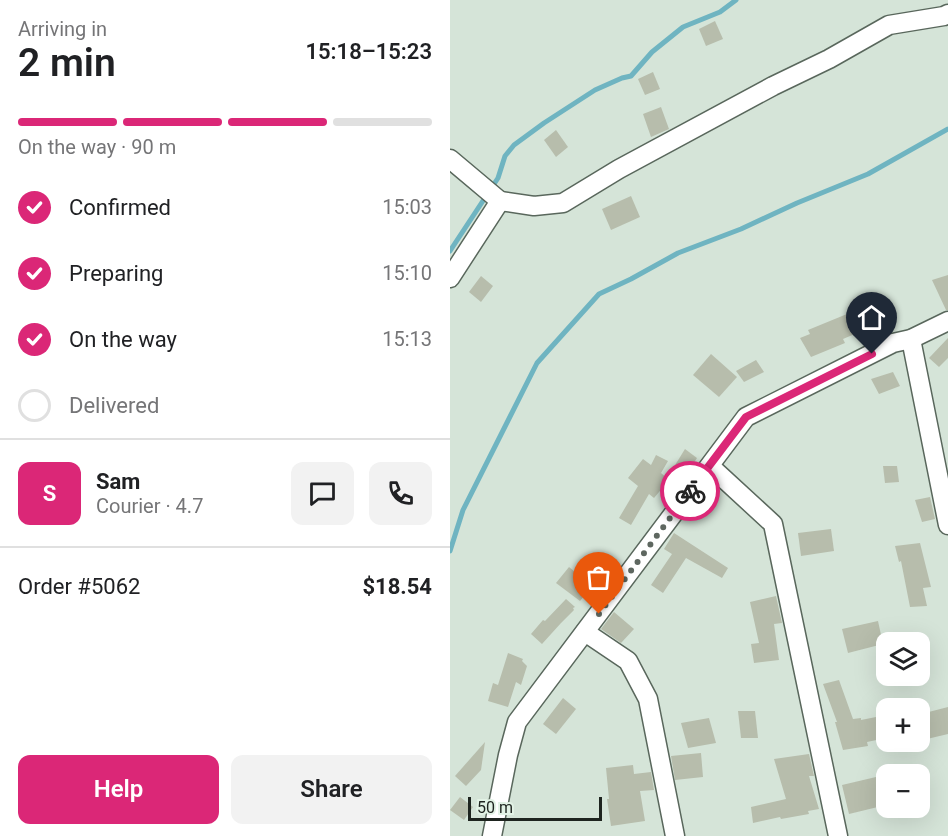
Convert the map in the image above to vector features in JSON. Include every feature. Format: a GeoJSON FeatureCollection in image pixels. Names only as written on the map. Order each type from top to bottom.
{"type":"FeatureCollection","features":[{"type":"Feature","properties":{"kind":"street"},"geometry":{"type":"LineString","coordinates":[[450,159],[497,198],[534,206],[563,203],[619,169],[889,25],[948,14]]}},
{"type":"Feature","properties":{"kind":"street"},"geometry":{"type":"LineString","coordinates":[[450,279],[497,198]]}},
{"type":"Feature","properties":{"kind":"street"},"geometry":{"type":"LineString","coordinates":[[492,836],[508,755],[517,723],[746,417],[893,344],[911,339],[948,321]]}},
{"type":"Feature","properties":{"kind":"street"},"geometry":{"type":"LineString","coordinates":[[911,339],[948,525]]}},
{"type":"Feature","properties":{"kind":"street"},"geometry":{"type":"LineString","coordinates":[[710,466],[773,524],[838,836]]}},
{"type":"Feature","properties":{"kind":"street"},"geometry":{"type":"LineString","coordinates":[[585,632],[628,661],[648,699],[675,836]]}},
{"type":"Feature","properties":{"kind":"building"},"geometry":{"type":"Polygon","coordinates":[[[715,21],[723,39],[706,46],[699,29],[715,21]]]}},
{"type":"Feature","properties":{"kind":"building"},"geometry":{"type":"Polygon","coordinates":[[[653,72],[660,89],[645,95],[638,79],[653,72]]]}},
{"type":"Feature","properties":{"kind":"building"},"geometry":{"type":"Polygon","coordinates":[[[661,107],[669,129],[651,137],[643,114],[661,107]]]}},
{"type":"Feature","properties":{"kind":"building"},"geometry":{"type":"Polygon","coordinates":[[[556,130],[568,147],[556,157],[544,140],[556,130]]]}},
{"type":"Feature","properties":{"kind":"building"},"geometry":{"type":"Polygon","coordinates":[[[631,196],[640,217],[611,230],[602,209],[631,196]]]}},
{"type":"Feature","properties":{"kind":"building"},"geometry":{"type":"Polygon","coordinates":[[[948,275],[948,310],[946,310],[932,280],[948,275]]]}},
{"type":"Feature","properties":{"kind":"building"},"geometry":{"type":"Polygon","coordinates":[[[481,276],[493,286],[481,302],[469,292],[481,276]]]}},
{"type":"Feature","properties":{"kind":"building"},"geometry":{"type":"Polygon","coordinates":[[[847,314],[857,333],[843,339],[845,343],[811,357],[800,338],[810,334],[808,330],[847,314]]]}},
{"type":"Feature","properties":{"kind":"building"},"geometry":{"type":"Polygon","coordinates":[[[948,338],[948,358],[939,367],[929,358],[948,338]]]}},
{"type":"Feature","properties":{"kind":"building"},"geometry":{"type":"Polygon","coordinates":[[[711,354],[737,377],[719,397],[693,375],[711,354]]]}},
{"type":"Feature","properties":{"kind":"building"},"geometry":{"type":"Polygon","coordinates":[[[756,360],[764,372],[744,382],[736,371],[756,360]]]}},
{"type":"Feature","properties":{"kind":"building"},"geometry":{"type":"Polygon","coordinates":[[[893,372],[900,386],[879,394],[871,379],[893,372]]]}},
{"type":"Feature","properties":{"kind":"building"},"geometry":{"type":"Polygon","coordinates":[[[685,449],[697,458],[684,478],[672,470],[685,449]]]}},
{"type":"Feature","properties":{"kind":"building"},"geometry":{"type":"Polygon","coordinates":[[[656,455],[668,461],[661,473],[669,480],[654,498],[649,494],[631,525],[619,518],[638,486],[628,478],[643,459],[651,465],[656,455]]]}},
{"type":"Feature","properties":{"kind":"building"},"geometry":{"type":"Polygon","coordinates":[[[883,466],[897,466],[899,482],[885,483],[883,466]]]}},
{"type":"Feature","properties":{"kind":"building"},"geometry":{"type":"Polygon","coordinates":[[[930,497],[935,519],[922,522],[915,500],[930,497]]]}},
{"type":"Feature","properties":{"kind":"building"},"geometry":{"type":"Polygon","coordinates":[[[831,529],[834,551],[801,556],[798,533],[831,529]]]}},
{"type":"Feature","properties":{"kind":"building"},"geometry":{"type":"Polygon","coordinates":[[[674,533],[728,568],[722,578],[686,558],[663,593],[651,585],[672,554],[664,549],[674,533]]]}},
{"type":"Feature","properties":{"kind":"building"},"geometry":{"type":"Polygon","coordinates":[[[920,543],[931,587],[923,588],[927,606],[910,607],[901,561],[899,562],[895,546],[920,543]]]}},
{"type":"Feature","properties":{"kind":"building"},"geometry":{"type":"Polygon","coordinates":[[[569,567],[592,586],[580,601],[556,583],[569,567]]]}},
{"type":"Feature","properties":{"kind":"building"},"geometry":{"type":"Polygon","coordinates":[[[776,596],[782,623],[774,624],[779,660],[754,663],[751,644],[759,643],[750,602],[776,596]]]}},
{"type":"Feature","properties":{"kind":"building"},"geometry":{"type":"Polygon","coordinates":[[[566,599],[575,607],[574,610],[542,644],[531,634],[566,599]]]}},
{"type":"Feature","properties":{"kind":"building"},"geometry":{"type":"Polygon","coordinates":[[[614,612],[634,629],[621,643],[601,629],[614,612]]]}},
{"type":"Feature","properties":{"kind":"building"},"geometry":{"type":"Polygon","coordinates":[[[878,621],[880,632],[876,632],[876,646],[848,653],[842,629],[878,621]]]}},
{"type":"Feature","properties":{"kind":"building"},"geometry":{"type":"Polygon","coordinates":[[[508,653],[523,659],[522,661],[527,666],[521,685],[516,682],[508,707],[488,701],[493,683],[498,685],[508,653]]]}},
{"type":"Feature","properties":{"kind":"building"},"geometry":{"type":"Polygon","coordinates":[[[839,680],[853,719],[876,717],[876,740],[867,742],[868,746],[843,750],[835,722],[837,722],[823,684],[839,680]]]}},
{"type":"Feature","properties":{"kind":"building"},"geometry":{"type":"Polygon","coordinates":[[[563,698],[576,709],[556,734],[543,724],[563,698]]]}},
{"type":"Feature","properties":{"kind":"building"},"geometry":{"type":"Polygon","coordinates":[[[948,707],[948,734],[930,738],[930,712],[948,707]]]}},
{"type":"Feature","properties":{"kind":"building"},"geometry":{"type":"Polygon","coordinates":[[[738,711],[755,711],[758,738],[741,738],[738,711]]]}},
{"type":"Feature","properties":{"kind":"building"},"geometry":{"type":"Polygon","coordinates":[[[709,718],[716,743],[688,748],[681,723],[709,718]]]}},
{"type":"Feature","properties":{"kind":"building"},"geometry":{"type":"Polygon","coordinates":[[[485,742],[481,770],[466,786],[455,776],[485,742]]]}},
{"type":"Feature","properties":{"kind":"building"},"geometry":{"type":"Polygon","coordinates":[[[701,753],[703,777],[675,780],[671,756],[701,753]]]}},
{"type":"Feature","properties":{"kind":"building"},"geometry":{"type":"Polygon","coordinates":[[[809,754],[814,776],[809,776],[819,809],[808,811],[809,814],[753,823],[751,807],[786,799],[774,759],[809,754]]]}},
{"type":"Feature","properties":{"kind":"building"},"geometry":{"type":"Polygon","coordinates":[[[633,765],[634,774],[651,772],[654,790],[640,791],[645,821],[611,826],[606,768],[633,765]]]}},
{"type":"Feature","properties":{"kind":"building"},"geometry":{"type":"Polygon","coordinates":[[[876,777],[876,807],[849,814],[842,785],[876,777]]]}},
{"type":"Feature","properties":{"kind":"building"},"geometry":{"type":"Polygon","coordinates":[[[460,797],[473,807],[464,820],[450,810],[460,797]]]}},
{"type":"Feature","properties":{"kind":"waterway"},"geometry":{"type":"LineString","coordinates":[[450,251],[498,178],[505,156],[514,145],[595,90],[631,76],[652,52],[683,27],[720,12],[736,0]]}},
{"type":"Feature","properties":{"kind":"waterway"},"geometry":{"type":"LineString","coordinates":[[450,551],[463,510],[537,363],[599,294],[678,253],[741,229],[868,174],[948,129]]}},
{"type":"Feature","properties":{"kind":"way so far"},"geometry":{"type":"LineString","coordinates":[[599,614],[690,491]]}},
{"type":"Feature","properties":{"kind":"route"},"geometry":{"type":"LineString","coordinates":[[690,491],[746,417],[872,354]]}}]}
